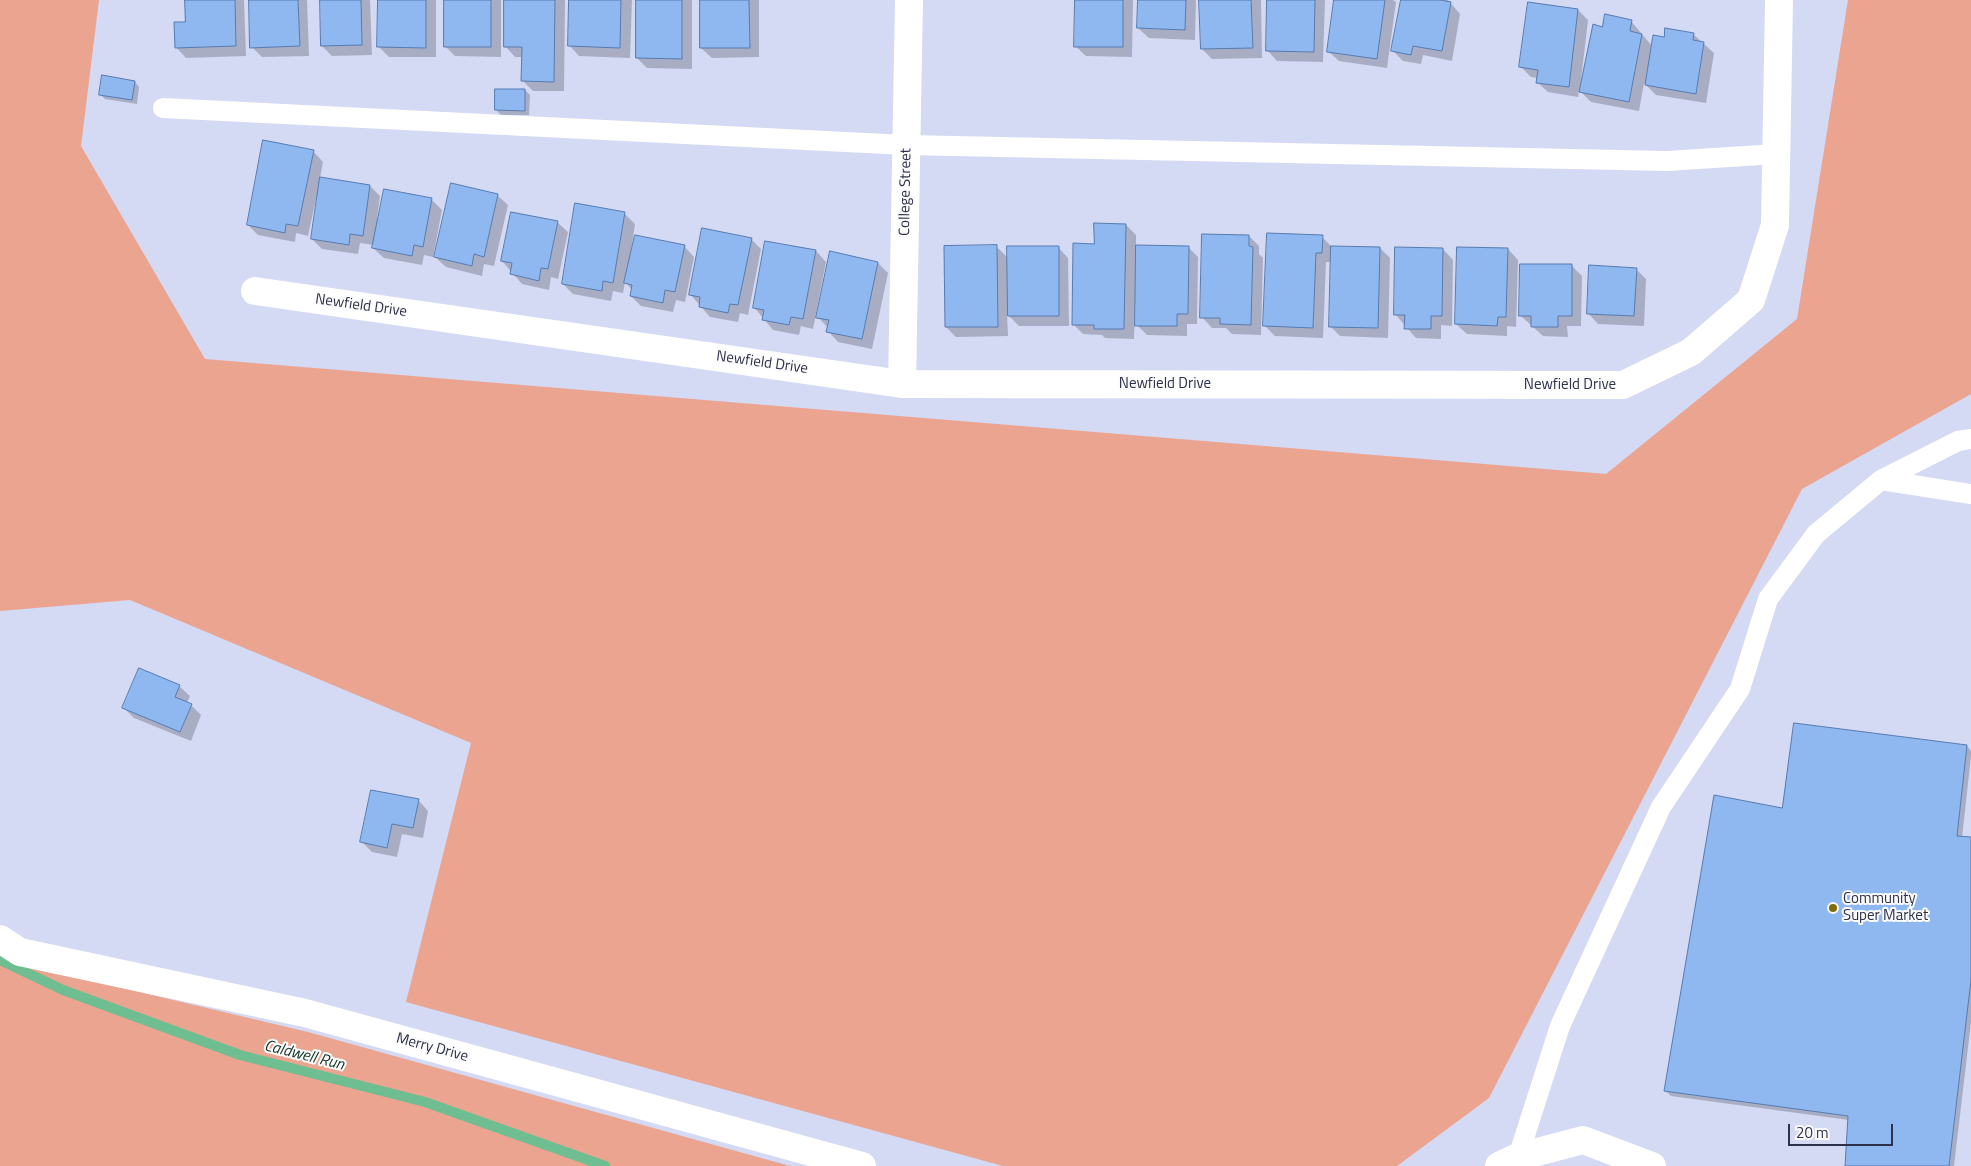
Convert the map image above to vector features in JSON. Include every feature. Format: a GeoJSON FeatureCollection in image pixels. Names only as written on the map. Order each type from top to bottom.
{"type":"FeatureCollection","features":[{"type":"Feature","properties":{"kind":"street","name":"College Street"},"geometry":{"type":"LineString","coordinates":[[902,384],[909,0]]}},
{"type":"Feature","properties":{"kind":"street","name":"Newfield Drive"},"geometry":{"type":"LineString","coordinates":[[255,291],[902,384],[1623,385],[1691,352],[1751,300],[1776,225],[1772,1]]}},
{"type":"Feature","properties":{"kind":"street","name":"Merry Drive"},"geometry":{"type":"LineString","coordinates":[[0,939],[20,952],[305,1013],[862,1166]]}},
{"type":"Feature","properties":{"kind":"street"},"geometry":{"type":"LineString","coordinates":[[1508,1161],[1583,1140],[1652,1166]]}},
{"type":"Feature","properties":{"kind":"lane"},"geometry":{"type":"LineString","coordinates":[[163,108],[906,145],[1667,162],[1776,154]]}},
{"type":"Feature","properties":{"kind":"lane"},"geometry":{"type":"LineString","coordinates":[[1508,1161],[1560,1026],[1660,807],[1740,689],[1768,599],[1816,534],[1882,480],[1958,441],[1971,439]]}},
{"type":"Feature","properties":{"kind":"lane"},"geometry":{"type":"LineString","coordinates":[[1882,480],[1971,494]]}},
{"type":"Feature","properties":{"kind":"shaded area"},"geometry":{"type":"Polygon","coordinates":[[[0,0],[99,0],[81,146],[205,359],[1606,474],[1797,319],[1848,0],[1971,0],[1971,394],[1802,489],[1489,1098],[1397,1166],[1003,1166],[406,1002],[471,743],[130,600],[0,611],[0,0]]]}},
{"type":"Feature","properties":{"kind":"shaded area"},"geometry":{"type":"Polygon","coordinates":[[[0,948],[30,966],[308,1032],[790,1166],[0,1166],[0,948]]]}},
{"type":"Feature","properties":{"kind":"building"},"geometry":{"type":"Polygon","coordinates":[[[185,0],[235,0],[236,46],[175,48],[174,22],[185,22],[185,0]]]}},
{"type":"Feature","properties":{"kind":"building"},"geometry":{"type":"Polygon","coordinates":[[[249,0],[298,0],[300,46],[250,48],[249,0]]]}},
{"type":"Feature","properties":{"kind":"building"},"geometry":{"type":"Polygon","coordinates":[[[320,0],[361,0],[362,45],[321,46],[320,0]]]}},
{"type":"Feature","properties":{"kind":"building"},"geometry":{"type":"Polygon","coordinates":[[[378,0],[426,0],[426,48],[377,47],[378,0]]]}},
{"type":"Feature","properties":{"kind":"building"},"geometry":{"type":"Polygon","coordinates":[[[444,0],[491,0],[491,47],[444,47],[444,0]]]}},
{"type":"Feature","properties":{"kind":"building"},"geometry":{"type":"Polygon","coordinates":[[[504,0],[555,0],[554,82],[521,81],[522,47],[504,47],[504,0]]]}},
{"type":"Feature","properties":{"kind":"building"},"geometry":{"type":"Polygon","coordinates":[[[569,0],[621,0],[620,48],[568,46],[569,0]]]}},
{"type":"Feature","properties":{"kind":"building"},"geometry":{"type":"Polygon","coordinates":[[[636,0],[682,0],[682,59],[636,58],[636,0]]]}},
{"type":"Feature","properties":{"kind":"building"},"geometry":{"type":"Polygon","coordinates":[[[700,0],[749,0],[750,48],[700,48],[700,0]]]}},
{"type":"Feature","properties":{"kind":"building"},"geometry":{"type":"Polygon","coordinates":[[[1075,0],[1123,0],[1123,47],[1074,47],[1075,0]]]}},
{"type":"Feature","properties":{"kind":"building"},"geometry":{"type":"Polygon","coordinates":[[[1138,0],[1186,0],[1185,30],[1137,28],[1138,0]]]}},
{"type":"Feature","properties":{"kind":"building"},"geometry":{"type":"Polygon","coordinates":[[[1199,0],[1251,0],[1253,48],[1201,49],[1199,0]]]}},
{"type":"Feature","properties":{"kind":"building"},"geometry":{"type":"Polygon","coordinates":[[[1267,0],[1315,0],[1314,52],[1266,51],[1267,0]]]}},
{"type":"Feature","properties":{"kind":"building"},"geometry":{"type":"Polygon","coordinates":[[[1334,0],[1385,0],[1377,59],[1327,52],[1334,0]]]}},
{"type":"Feature","properties":{"kind":"building"},"geometry":{"type":"Polygon","coordinates":[[[1401,0],[1440,0],[1451,2],[1442,51],[1413,46],[1411,55],[1391,51],[1401,0]]]}},
{"type":"Feature","properties":{"kind":"building"},"geometry":{"type":"Polygon","coordinates":[[[1528,2],[1578,9],[1569,87],[1536,83],[1538,70],[1519,67],[1528,2]]]}},
{"type":"Feature","properties":{"kind":"building"},"geometry":{"type":"Polygon","coordinates":[[[1605,14],[1632,20],[1630,31],[1642,34],[1629,102],[1579,92],[1593,24],[1602,27],[1605,14]]]}},
{"type":"Feature","properties":{"kind":"building"},"geometry":{"type":"Polygon","coordinates":[[[1665,28],[1694,33],[1693,40],[1704,42],[1696,94],[1645,85],[1653,35],[1664,37],[1665,28]]]}},
{"type":"Feature","properties":{"kind":"building"},"geometry":{"type":"Polygon","coordinates":[[[102,75],[135,81],[132,100],[99,95],[102,75]]]}},
{"type":"Feature","properties":{"kind":"building"},"geometry":{"type":"Polygon","coordinates":[[[495,89],[525,89],[525,111],[495,110],[495,89]]]}},
{"type":"Feature","properties":{"kind":"building"},"geometry":{"type":"Polygon","coordinates":[[[263,140],[314,150],[298,226],[286,224],[285,233],[247,225],[263,140]]]}},
{"type":"Feature","properties":{"kind":"building"},"geometry":{"type":"Polygon","coordinates":[[[320,177],[370,185],[363,236],[350,234],[349,245],[311,239],[320,177]]]}},
{"type":"Feature","properties":{"kind":"building"},"geometry":{"type":"Polygon","coordinates":[[[451,183],[498,194],[484,257],[474,254],[472,266],[434,257],[451,183]]]}},
{"type":"Feature","properties":{"kind":"building"},"geometry":{"type":"Polygon","coordinates":[[[384,189],[432,198],[423,247],[414,245],[412,256],[372,248],[384,189]]]}},
{"type":"Feature","properties":{"kind":"building"},"geometry":{"type":"Polygon","coordinates":[[[575,203],[625,212],[613,283],[603,281],[602,291],[562,284],[575,203]]]}},
{"type":"Feature","properties":{"kind":"building"},"geometry":{"type":"Polygon","coordinates":[[[511,212],[558,221],[548,269],[541,268],[539,281],[510,274],[512,263],[501,261],[511,212]]]}},
{"type":"Feature","properties":{"kind":"building"},"geometry":{"type":"Polygon","coordinates":[[[1094,223],[1126,224],[1124,329],[1094,329],[1094,325],[1072,325],[1073,243],[1094,244],[1094,223]]]}},
{"type":"Feature","properties":{"kind":"building"},"geometry":{"type":"Polygon","coordinates":[[[702,228],[752,238],[738,305],[730,304],[728,313],[699,307],[700,297],[689,295],[702,228]]]}},
{"type":"Feature","properties":{"kind":"building"},"geometry":{"type":"Polygon","coordinates":[[[1267,233],[1323,235],[1322,253],[1316,253],[1313,328],[1263,326],[1267,233]]]}},
{"type":"Feature","properties":{"kind":"building"},"geometry":{"type":"Polygon","coordinates":[[[1202,234],[1249,235],[1249,246],[1253,247],[1251,325],[1220,324],[1220,318],[1200,318],[1202,234]]]}},
{"type":"Feature","properties":{"kind":"building"},"geometry":{"type":"Polygon","coordinates":[[[635,235],[685,245],[675,292],[665,290],[663,303],[630,296],[632,285],[624,283],[635,235]]]}},
{"type":"Feature","properties":{"kind":"building"},"geometry":{"type":"Polygon","coordinates":[[[765,241],[816,250],[803,319],[791,317],[789,325],[762,320],[764,310],[753,308],[765,241]]]}},
{"type":"Feature","properties":{"kind":"building"},"geometry":{"type":"Polygon","coordinates":[[[997,245],[998,327],[945,327],[944,246],[997,245]]]}},
{"type":"Feature","properties":{"kind":"building"},"geometry":{"type":"Polygon","coordinates":[[[1136,245],[1189,246],[1188,314],[1177,314],[1177,326],[1135,326],[1136,245]]]}},
{"type":"Feature","properties":{"kind":"building"},"geometry":{"type":"Polygon","coordinates":[[[1007,246],[1059,246],[1059,316],[1008,316],[1007,246]]]}},
{"type":"Feature","properties":{"kind":"building"},"geometry":{"type":"Polygon","coordinates":[[[1331,246],[1380,247],[1378,328],[1329,327],[1331,246]]]}},
{"type":"Feature","properties":{"kind":"building"},"geometry":{"type":"Polygon","coordinates":[[[1395,247],[1443,248],[1442,316],[1431,316],[1431,329],[1404,329],[1405,315],[1394,315],[1395,247]]]}},
{"type":"Feature","properties":{"kind":"building"},"geometry":{"type":"Polygon","coordinates":[[[1457,247],[1508,248],[1506,317],[1498,317],[1497,326],[1455,324],[1457,247]]]}},
{"type":"Feature","properties":{"kind":"building"},"geometry":{"type":"Polygon","coordinates":[[[830,251],[878,262],[862,339],[826,332],[829,320],[816,318],[830,251]]]}},
{"type":"Feature","properties":{"kind":"building"},"geometry":{"type":"Polygon","coordinates":[[[1520,264],[1572,264],[1572,316],[1558,316],[1558,327],[1531,327],[1531,316],[1519,316],[1520,264]]]}},
{"type":"Feature","properties":{"kind":"building"},"geometry":{"type":"Polygon","coordinates":[[[1589,265],[1637,268],[1634,316],[1587,314],[1589,265]]]}},
{"type":"Feature","properties":{"kind":"building"},"geometry":{"type":"Polygon","coordinates":[[[139,668],[180,685],[175,697],[192,704],[180,732],[122,708],[139,668]]]}},
{"type":"Feature","properties":{"kind":"building","name":"Community Super Market"},"geometry":{"type":"Polygon","coordinates":[[[1794,723],[1967,745],[1957,836],[1971,837],[1971,980],[1949,1166],[1845,1166],[1848,1116],[1664,1091],[1714,795],[1782,808],[1794,723]]]}},
{"type":"Feature","properties":{"kind":"building"},"geometry":{"type":"Polygon","coordinates":[[[371,790],[419,799],[413,828],[392,824],[387,848],[360,842],[371,790]]]}},
{"type":"Feature","properties":{"kind":"waterway","name":"Caldwell Run"},"geometry":{"type":"LineString","coordinates":[[0,960],[63,990],[240,1055],[425,1102],[605,1166]]}},
{"type":"Feature","properties":{"kind":"place","name":"Community Super Market"},"geometry":{"type":"Point","coordinates":[1833,908]}}]}
